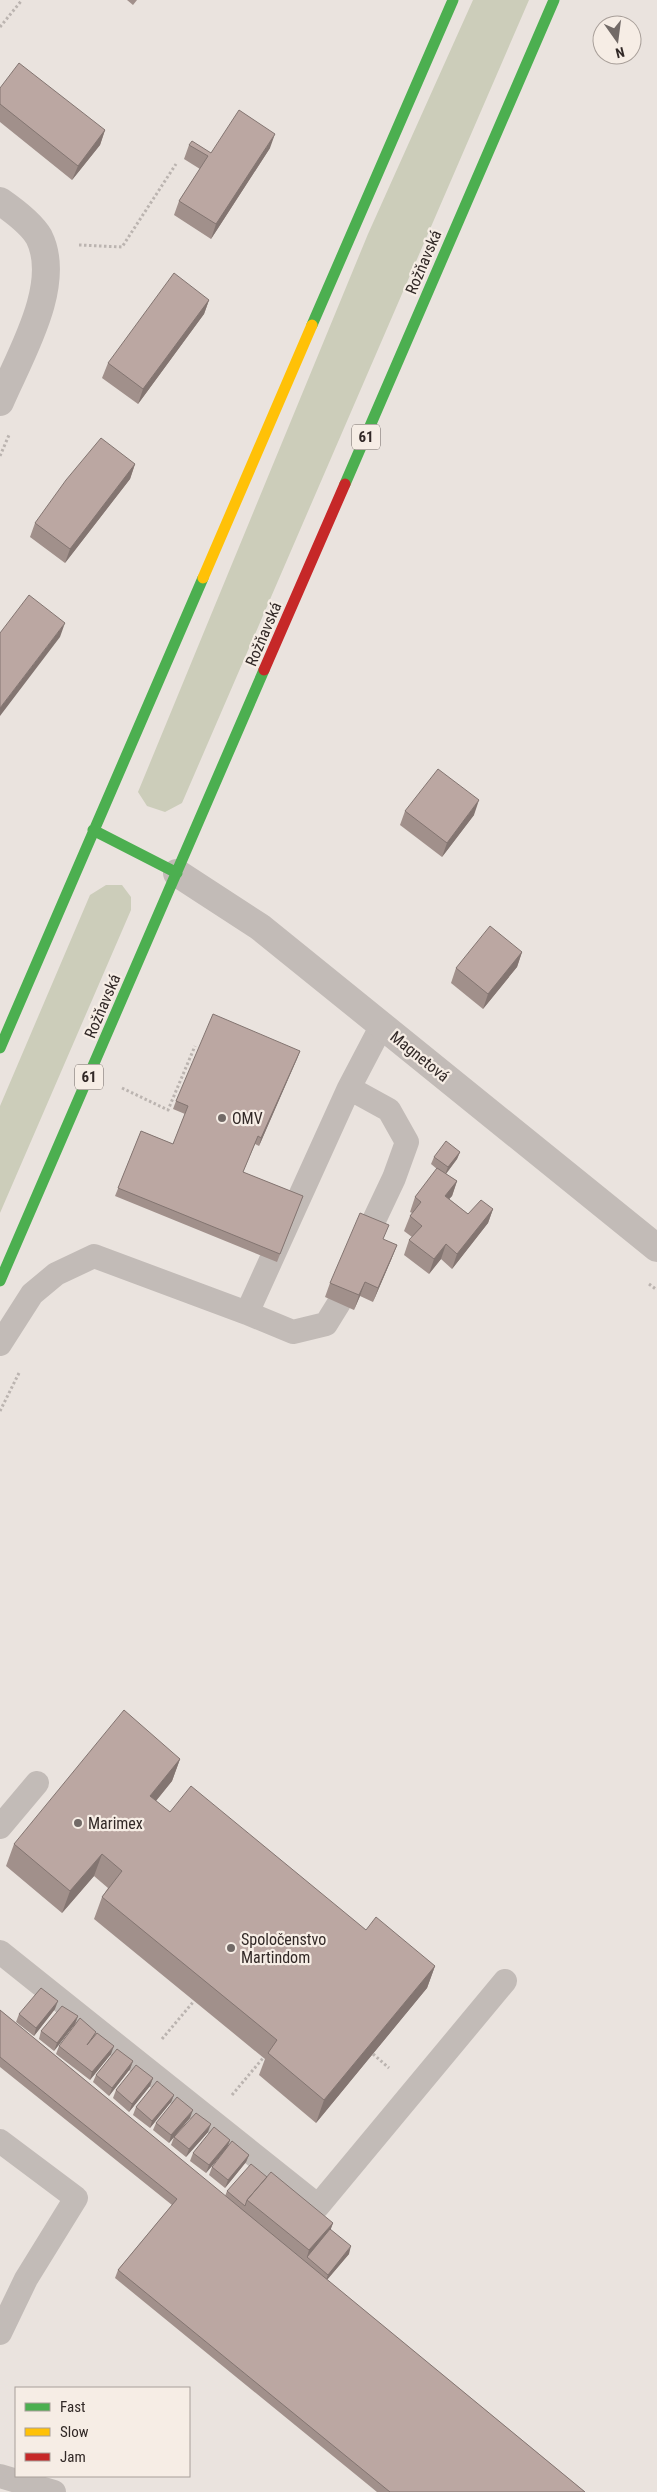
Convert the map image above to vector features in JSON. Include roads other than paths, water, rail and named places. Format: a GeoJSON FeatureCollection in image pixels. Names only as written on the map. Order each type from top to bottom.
{"type":"FeatureCollection","features":[{"type":"Feature","properties":{"kind":"main road"},"geometry":{"type":"LineString","coordinates":[[0,1048],[452,0]]}},
{"type":"Feature","properties":{"kind":"main road","name":"Rožňavská"},"geometry":{"type":"LineString","coordinates":[[0,1281],[554,0]]}},
{"type":"Feature","properties":{"kind":"main road"},"geometry":{"type":"LineString","coordinates":[[93,830],[177,873]]}},
{"type":"Feature","properties":{"kind":"street"},"geometry":{"type":"LineString","coordinates":[[0,201],[38,235],[46,257],[47,277],[43,301],[0,402]]}},
{"type":"Feature","properties":{"kind":"street","name":"Magnetová"},"geometry":{"type":"LineString","coordinates":[[177,873],[260,927],[657,1248]]}},
{"type":"Feature","properties":{"kind":"lane"},"geometry":{"type":"LineString","coordinates":[[247,1314],[349,1088],[382,1025]]}},
{"type":"Feature","properties":{"kind":"lane"},"geometry":{"type":"LineString","coordinates":[[349,1088],[388,1110],[407,1142],[394,1178],[368,1233]]}},
{"type":"Feature","properties":{"kind":"lane"},"geometry":{"type":"LineString","coordinates":[[0,1344],[32,1294],[56,1274],[94,1256],[293,1332],[326,1324],[339,1303]]}},
{"type":"Feature","properties":{"kind":"lane"},"geometry":{"type":"LineString","coordinates":[[0,1827],[36,1783]]}},
{"type":"Feature","properties":{"kind":"lane"},"geometry":{"type":"LineString","coordinates":[[0,1952],[318,2206],[505,1981]]}},
{"type":"Feature","properties":{"kind":"lane"},"geometry":{"type":"LineString","coordinates":[[0,2141],[76,2198],[26,2279],[0,2333]]}},
{"type":"Feature","properties":{"kind":"lane"},"geometry":{"type":"LineString","coordinates":[[0,2476],[54,2492]]}},
{"type":"Feature","properties":{"kind":"place","name":"OMV"},"geometry":{"type":"Point","coordinates":[222,1118]}},
{"type":"Feature","properties":{"kind":"place","name":"Marimex"},"geometry":{"type":"Point","coordinates":[78,1823]}},
{"type":"Feature","properties":{"kind":"place","name":"Spoločenstvo Martindom"},"geometry":{"type":"Point","coordinates":[231,1948]}}]}
